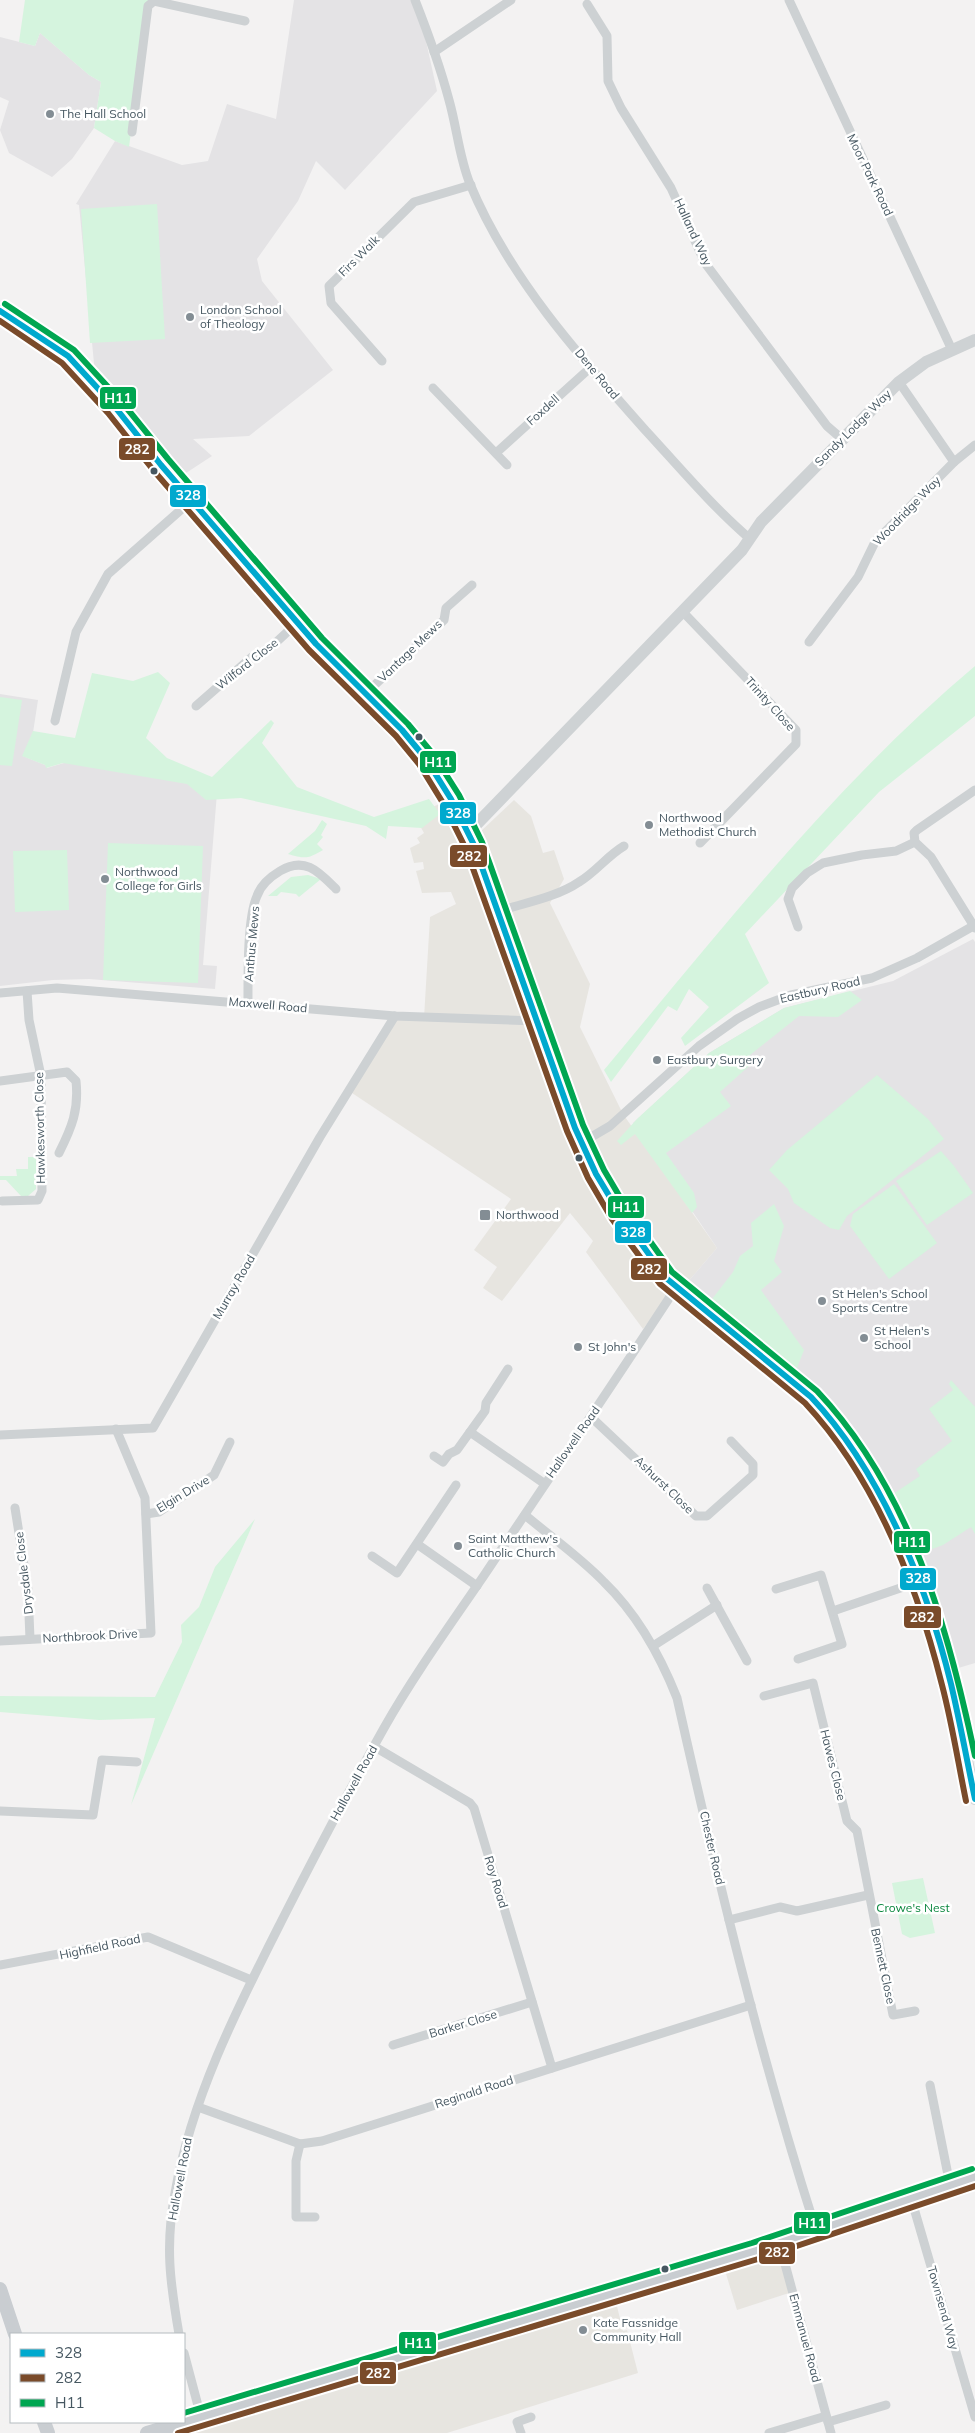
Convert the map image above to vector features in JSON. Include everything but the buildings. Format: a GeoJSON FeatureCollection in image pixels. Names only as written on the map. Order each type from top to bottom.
{"type":"FeatureCollection","features":[{"type":"Feature","properties":{"kind":"main road"},"geometry":{"type":"LineString","coordinates":[[0,312],[68,356],[115,407],[192,500],[298,622],[365,694],[402,730],[426,759],[451,799],[468,833],[499,912],[572,1122],[580,1143],[596,1174],[657,1268],[676,1286],[785,1374],[826,1413],[872,1479],[912,1563],[951,1683],[975,1799]]}},
{"type":"Feature","properties":{"kind":"main road","name":"Sandy Lodge Way"},"geometry":{"type":"LineString","coordinates":[[749,538],[761,522],[898,382],[926,362],[975,340]]}},
{"type":"Feature","properties":{"kind":"main road"},"geometry":{"type":"LineString","coordinates":[[468,833],[742,550],[749,538]]}},
{"type":"Feature","properties":{"kind":"main road"},"geometry":{"type":"LineString","coordinates":[[185,2422],[779,2242],[975,2177]]}},
{"type":"Feature","properties":{"kind":"main road"},"geometry":{"type":"LineString","coordinates":[[0,2289],[15,2333]]}},
{"type":"Feature","properties":{"kind":"main road"},"geometry":{"type":"LineString","coordinates":[[147,2433],[181,2423]]}},
{"type":"Feature","properties":{"kind":"street"},"geometry":{"type":"LineString","coordinates":[[132,132],[148,6],[154,0],[245,21]]}},
{"type":"Feature","properties":{"kind":"street","name":"Dene Road"},"geometry":{"type":"LineString","coordinates":[[415,0],[449,101],[463,164],[495,234],[518,273],[590,368],[672,459],[749,538]]}},
{"type":"Feature","properties":{"kind":"street"},"geometry":{"type":"LineString","coordinates":[[434,52],[511,0]]}},
{"type":"Feature","properties":{"kind":"street","name":"Moor Park Road"},"geometry":{"type":"LineString","coordinates":[[789,0],[952,350]]}},
{"type":"Feature","properties":{"kind":"street","name":"Halland Way"},"geometry":{"type":"LineString","coordinates":[[586,4],[607,36],[608,82],[621,108],[671,188],[705,263],[827,426],[842,439]]}},
{"type":"Feature","properties":{"kind":"street","name":"Firs Walk"},"geometry":{"type":"LineString","coordinates":[[382,361],[331,303],[329,286],[414,202],[471,185]]}},
{"type":"Feature","properties":{"kind":"street","name":"Foxdell"},"geometry":{"type":"LineString","coordinates":[[496,453],[590,368]]}},
{"type":"Feature","properties":{"kind":"street"},"geometry":{"type":"LineString","coordinates":[[898,382],[954,462]]}},
{"type":"Feature","properties":{"kind":"street"},"geometry":{"type":"LineString","coordinates":[[433,388],[507,465]]}},
{"type":"Feature","properties":{"kind":"street","name":"Woodridge Way"},"geometry":{"type":"LineString","coordinates":[[809,642],[858,577],[875,542],[954,462],[975,445]]}},
{"type":"Feature","properties":{"kind":"street"},"geometry":{"type":"LineString","coordinates":[[55,721],[76,632],[108,574],[192,500]]}},
{"type":"Feature","properties":{"kind":"street","name":"Vantage Mews"},"geometry":{"type":"LineString","coordinates":[[365,694],[444,620],[446,608],[472,585]]}},
{"type":"Feature","properties":{"kind":"street","name":"Trinity Close"},"geometry":{"type":"LineString","coordinates":[[682,611],[796,730],[796,744],[700,842]]}},
{"type":"Feature","properties":{"kind":"street","name":"Wilford Close"},"geometry":{"type":"LineString","coordinates":[[196,706],[252,657],[270,648],[298,622]]}},
{"type":"Feature","properties":{"kind":"street"},"geometry":{"type":"LineString","coordinates":[[974,927],[931,857],[915,842],[914,833],[975,790]]}},
{"type":"Feature","properties":{"kind":"street"},"geometry":{"type":"LineString","coordinates":[[798,927],[788,899],[792,888],[807,873],[823,863],[862,855],[896,851],[915,842]]}},
{"type":"Feature","properties":{"kind":"street"},"geometry":{"type":"LineString","coordinates":[[499,912],[578,883],[598,868],[613,852],[624,846]]}},
{"type":"Feature","properties":{"kind":"street","name":"Anthus Mews"},"geometry":{"type":"LineString","coordinates":[[248,1004],[252,923],[256,897],[263,884],[286,867],[301,865],[314,868],[336,889]]}},
{"type":"Feature","properties":{"kind":"street","name":"Eastbury Road"},"geometry":{"type":"LineString","coordinates":[[580,1143],[610,1126],[699,1046],[737,1019],[759,1007],[791,995],[872,978],[917,958],[974,927]]}},
{"type":"Feature","properties":{"kind":"street","name":"Maxwell Road"},"geometry":{"type":"LineString","coordinates":[[0,993],[57,988],[395,1016],[499,1022],[536,1021]]}},
{"type":"Feature","properties":{"kind":"street","name":"Hawkesworth Close"},"geometry":{"type":"LineString","coordinates":[[2,1202],[38,1200],[42,1191],[41,1076],[29,1020],[27,991]]}},
{"type":"Feature","properties":{"kind":"street","name":"Murray Road"},"geometry":{"type":"LineString","coordinates":[[0,1435],[116,1428],[153,1428],[320,1137],[395,1016]]}},
{"type":"Feature","properties":{"kind":"street"},"geometry":{"type":"LineString","coordinates":[[0,1081],[68,1072],[76,1081],[78,1100],[74,1119],[59,1153]]}},
{"type":"Feature","properties":{"kind":"street","name":"Hallowell Road"},"geometry":{"type":"LineString","coordinates":[[178,2333],[169,2268],[171,2219],[185,2144],[208,2079],[251,1980],[320,1844],[385,1727],[676,1286]]}},
{"type":"Feature","properties":{"kind":"street"},"geometry":{"type":"LineString","coordinates":[[434,1456],[444,1462],[449,1454],[457,1450],[485,1411],[486,1403],[508,1369]]}},
{"type":"Feature","properties":{"kind":"street","name":"Ashurst Close"},"geometry":{"type":"LineString","coordinates":[[591,1417],[696,1516],[707,1516],[753,1475],[753,1464],[731,1441]]}},
{"type":"Feature","properties":{"kind":"street","name":"Elgin Drive"},"geometry":{"type":"LineString","coordinates":[[116,1428],[145,1498],[146,1514],[159,1512],[214,1476],[230,1442]]}},
{"type":"Feature","properties":{"kind":"street"},"geometry":{"type":"LineString","coordinates":[[470,1432],[545,1484]]}},
{"type":"Feature","properties":{"kind":"street"},"geometry":{"type":"LineString","coordinates":[[372,1556],[397,1572],[456,1485]]}},
{"type":"Feature","properties":{"kind":"street","name":"Drysdale Close"},"geometry":{"type":"LineString","coordinates":[[15,1508],[28,1590],[30,1639]]}},
{"type":"Feature","properties":{"kind":"street","name":"Northbrook Drive"},"geometry":{"type":"LineString","coordinates":[[0,1641],[151,1633],[146,1514]]}},
{"type":"Feature","properties":{"kind":"street","name":"Chester Road"},"geometry":{"type":"LineString","coordinates":[[525,1515],[605,1582],[654,1646],[677,1698],[729,1920],[782,2125],[816,2230]]}},
{"type":"Feature","properties":{"kind":"street"},"geometry":{"type":"LineString","coordinates":[[417,1544],[478,1586]]}},
{"type":"Feature","properties":{"kind":"street"},"geometry":{"type":"LineString","coordinates":[[776,1589],[821,1575],[842,1644],[798,1659]]}},
{"type":"Feature","properties":{"kind":"street"},"geometry":{"type":"LineString","coordinates":[[832,1611],[918,1582]]}},
{"type":"Feature","properties":{"kind":"street"},"geometry":{"type":"LineString","coordinates":[[707,1588],[747,1661]]}},
{"type":"Feature","properties":{"kind":"street"},"geometry":{"type":"LineString","coordinates":[[654,1646],[717,1605]]}},
{"type":"Feature","properties":{"kind":"street","name":"Hawes Close"},"geometry":{"type":"LineString","coordinates":[[764,1696],[813,1683],[847,1821],[857,1831],[868,1895]]}},
{"type":"Feature","properties":{"kind":"street","name":"Roy Road"},"geometry":{"type":"LineString","coordinates":[[375,1747],[470,1803],[474,1808],[552,2068]]}},
{"type":"Feature","properties":{"kind":"street"},"geometry":{"type":"LineString","coordinates":[[0,1811],[93,1815],[102,1760],[137,1762]]}},
{"type":"Feature","properties":{"kind":"street"},"geometry":{"type":"LineString","coordinates":[[729,1920],[780,1907],[797,1911],[868,1895]]}},
{"type":"Feature","properties":{"kind":"street","name":"Bennett Close"},"geometry":{"type":"LineString","coordinates":[[868,1895],[893,2015],[915,2011]]}},
{"type":"Feature","properties":{"kind":"street","name":"Highfield Road"},"geometry":{"type":"LineString","coordinates":[[0,1966],[148,1937],[251,1980]]}},
{"type":"Feature","properties":{"kind":"street","name":"Barker Close"},"geometry":{"type":"LineString","coordinates":[[393,2045],[532,2002]]}},
{"type":"Feature","properties":{"kind":"street","name":"Reginald Road"},"geometry":{"type":"LineString","coordinates":[[198,2107],[300,2144],[322,2141],[751,2005]]}},
{"type":"Feature","properties":{"kind":"street"},"geometry":{"type":"LineString","coordinates":[[930,2085],[950,2185]]}},
{"type":"Feature","properties":{"kind":"street"},"geometry":{"type":"LineString","coordinates":[[300,2144],[296,2161],[296,2217],[316,2217]]}},
{"type":"Feature","properties":{"kind":"street","name":"Townsend Way"},"geometry":{"type":"LineString","coordinates":[[911,2198],[975,2418]]}},
{"type":"Feature","properties":{"kind":"street","name":"Emmanuel Road"},"geometry":{"type":"LineString","coordinates":[[779,2242],[831,2433]]}},
{"type":"Feature","properties":{"kind":"street"},"geometry":{"type":"LineString","coordinates":[[185,2357],[201,2417]]}},
{"type":"Feature","properties":{"kind":"street"},"geometry":{"type":"LineString","coordinates":[[769,2433],[886,2405]]}},
{"type":"Feature","properties":{"kind":"street"},"geometry":{"type":"LineString","coordinates":[[520,2433],[517,2422],[531,2417]]}},
{"type":"Feature","properties":{"kind":"shaded area","name":"London School of Theology"},"geometry":{"type":"Polygon","coordinates":[[[294,0],[414,0],[424,32],[437,91],[345,190],[316,161],[298,201],[257,259],[262,281],[333,370],[249,436],[193,439],[212,456],[183,475],[95,374],[79,205],[76,204],[115,141],[182,165],[208,161],[227,104],[276,119],[294,0]]]}},
{"type":"Feature","properties":{"kind":"shaded area","name":"The Hall School"},"geometry":{"type":"Polygon","coordinates":[[[40,33],[89,75],[101,82],[94,128],[72,159],[52,177],[9,153],[0,130],[9,101],[0,97],[0,37],[35,46],[40,33]]]}},
{"type":"Feature","properties":{"kind":"shaded area","name":"Northwood College for Girls"},"geometry":{"type":"Polygon","coordinates":[[[0,694],[38,700],[32,739],[23,756],[45,765],[47,768],[94,754],[217,793],[203,965],[217,966],[215,989],[89,979],[53,980],[0,986],[0,694]]]}},
{"type":"Feature","properties":{"kind":"shaded area"},"geometry":{"type":"Polygon","coordinates":[[[451,799],[479,833],[514,800],[531,816],[543,853],[554,850],[564,879],[550,903],[590,984],[580,1027],[623,1114],[717,1248],[686,1284],[676,1286],[643,1329],[586,1252],[593,1241],[570,1213],[502,1301],[483,1288],[497,1267],[474,1250],[511,1199],[349,1091],[395,1016],[424,1018],[430,917],[456,904],[451,892],[422,893],[416,871],[424,869],[423,862],[414,863],[410,848],[420,843],[417,838],[424,833],[414,815],[451,799]]]}},
{"type":"Feature","properties":{"kind":"shaded area","name":"St Helen's School"},"geometry":{"type":"Polygon","coordinates":[[[973,939],[975,942],[975,1663],[955,1669],[915,1550],[890,1496],[827,1401],[686,1284],[717,1248],[633,1123],[709,1053],[784,1008],[893,981],[973,939]]]}},
{"type":"Feature","properties":{"kind":"shaded area"},"geometry":{"type":"Polygon","coordinates":[[[776,2246],[789,2293],[737,2310],[723,2264],[776,2246]]]}},
{"type":"Feature","properties":{"kind":"shaded area"},"geometry":{"type":"Polygon","coordinates":[[[615,2298],[623,2331],[627,2330],[638,2373],[447,2433],[151,2433],[615,2298]]]}},
{"type":"Feature","properties":{"kind":"green space"},"geometry":{"type":"Polygon","coordinates":[[[25,0],[154,0],[148,6],[129,147],[94,128],[101,82],[89,75],[40,33],[35,46],[19,42],[25,0]]]}},
{"type":"Feature","properties":{"kind":"green space"},"geometry":{"type":"Polygon","coordinates":[[[157,204],[165,339],[90,343],[81,209],[157,204]]]}},
{"type":"Feature","properties":{"kind":"green space"},"geometry":{"type":"Polygon","coordinates":[[[975,666],[975,716],[879,792],[745,934],[769,983],[685,1046],[681,1038],[709,1007],[689,989],[677,1011],[668,1006],[611,1082],[604,1070],[781,860],[874,759],[975,666]]]}},
{"type":"Feature","properties":{"kind":"green space"},"geometry":{"type":"Polygon","coordinates":[[[158,672],[170,683],[146,738],[167,758],[212,777],[271,720],[274,723],[262,743],[297,787],[374,817],[429,799],[440,814],[422,828],[388,826],[386,839],[366,826],[241,798],[206,800],[187,784],[63,763],[46,768],[45,765],[22,756],[33,731],[75,738],[92,673],[133,681],[158,672]]]}},
{"type":"Feature","properties":{"kind":"green space"},"geometry":{"type":"Polygon","coordinates":[[[0,697],[22,700],[12,766],[0,765],[0,697]]]}},
{"type":"Feature","properties":{"kind":"green space"},"geometry":{"type":"Polygon","coordinates":[[[322,820],[327,824],[321,835],[323,837],[317,844],[323,850],[306,857],[288,854],[315,831],[322,820]]]}},
{"type":"Feature","properties":{"kind":"green space"},"geometry":{"type":"Polygon","coordinates":[[[108,843],[203,846],[198,983],[103,980],[108,843]]]}},
{"type":"Feature","properties":{"kind":"green space"},"geometry":{"type":"Polygon","coordinates":[[[67,850],[69,910],[15,912],[13,851],[67,850]]]}},
{"type":"Feature","properties":{"kind":"green space"},"geometry":{"type":"Polygon","coordinates":[[[308,875],[321,879],[299,897],[296,894],[281,892],[277,896],[268,896],[291,877],[308,875]]]}},
{"type":"Feature","properties":{"kind":"green space"},"geometry":{"type":"Polygon","coordinates":[[[850,991],[862,1000],[838,1017],[799,1016],[750,1055],[749,1066],[720,1092],[731,1106],[666,1153],[694,1193],[697,1207],[692,1213],[635,1134],[621,1145],[617,1141],[637,1119],[709,1053],[784,1008],[850,991]]]}},
{"type":"Feature","properties":{"kind":"green space"},"geometry":{"type":"Polygon","coordinates":[[[877,1075],[928,1119],[944,1139],[847,1216],[839,1230],[830,1228],[794,1203],[788,1189],[769,1170],[787,1150],[877,1075]]]}},
{"type":"Feature","properties":{"kind":"green space"},"geometry":{"type":"Polygon","coordinates":[[[941,1151],[973,1193],[927,1225],[896,1181],[941,1151]]]}},
{"type":"Feature","properties":{"kind":"green space"},"geometry":{"type":"Polygon","coordinates":[[[28,1157],[36,1157],[36,1189],[28,1196],[21,1196],[6,1180],[0,1180],[0,1176],[17,1176],[16,1169],[28,1169],[28,1157]]]}},
{"type":"Feature","properties":{"kind":"green space"},"geometry":{"type":"Polygon","coordinates":[[[894,1184],[937,1243],[889,1279],[850,1226],[853,1214],[894,1184]]]}},
{"type":"Feature","properties":{"kind":"green space"},"geometry":{"type":"Polygon","coordinates":[[[774,1204],[784,1226],[774,1261],[782,1272],[761,1290],[804,1350],[795,1373],[709,1303],[733,1272],[740,1256],[753,1246],[751,1223],[774,1204]]]}},
{"type":"Feature","properties":{"kind":"green space"},"geometry":{"type":"Polygon","coordinates":[[[951,1380],[975,1407],[975,1534],[971,1527],[943,1545],[916,1555],[890,1496],[920,1476],[916,1469],[952,1441],[929,1409],[953,1390],[949,1384],[951,1380]]]}},
{"type":"Feature","properties":{"kind":"green space"},"geometry":{"type":"Polygon","coordinates":[[[255,1519],[131,1805],[155,1718],[99,1720],[0,1712],[0,1696],[155,1697],[182,1642],[181,1625],[199,1607],[215,1567],[255,1519]]]}},
{"type":"Feature","properties":{"kind":"green space","name":"Crowe's Nest"},"geometry":{"type":"Polygon","coordinates":[[[923,1878],[935,1933],[910,1938],[902,1934],[892,1883],[923,1878]]]}},
{"type":"Feature","properties":{"kind":"transit line","name":"H11"},"geometry":{"type":"LineString","coordinates":[[5,304],[74,350],[121,401],[168,459],[322,638],[408,724],[433,754],[459,795],[482,842],[583,1125],[604,1170],[627,1209],[672,1272],[817,1391],[849,1430],[877,1471],[901,1516],[921,1562],[938,1610],[952,1658],[975,1756]]}},
{"type":"Feature","properties":{"kind":"transit line","name":"328"},"geometry":{"type":"LineString","coordinates":[[0,311],[68,356],[115,407],[161,465],[316,644],[402,730],[426,759],[451,799],[474,845],[575,1128],[596,1174],[620,1214],[666,1278],[811,1397],[859,1459],[880,1494],[915,1570],[929,1608],[951,1684],[975,1799]]}},
{"type":"Feature","properties":{"kind":"transit line","name":"282"},"geometry":{"type":"LineString","coordinates":[[0,321],[62,363],[108,413],[154,471],[309,650],[396,736],[419,764],[443,803],[466,849],[567,1131],[588,1178],[612,1219],[660,1284],[805,1403],[853,1465],[873,1499],[891,1535],[906,1572],[932,1647],[949,1714],[966,1801]]}},
{"type":"Feature","properties":{"kind":"transit line","name":"H11"},"geometry":{"type":"LineString","coordinates":[[185,2413],[752,2243],[972,2169]]}},
{"type":"Feature","properties":{"kind":"transit line","name":"282"},"geometry":{"type":"LineString","coordinates":[[178,2433],[758,2259],[975,2186]]}},
{"type":"Feature","properties":{"kind":"place","name":"The Hall School"},"geometry":{"type":"Point","coordinates":[50,114]}},
{"type":"Feature","properties":{"kind":"place","name":"London School of Theology"},"geometry":{"type":"Point","coordinates":[190,317]}},
{"type":"Feature","properties":{"kind":"place","name":"Northwood Methodist Church"},"geometry":{"type":"Point","coordinates":[649,825]}},
{"type":"Feature","properties":{"kind":"place","name":"Northwood College for Girls"},"geometry":{"type":"Point","coordinates":[105,879]}},
{"type":"Feature","properties":{"kind":"place","name":"Eastbury Surgery"},"geometry":{"type":"Point","coordinates":[657,1060]}},
{"type":"Feature","properties":{"kind":"place","name":"Northwood"},"geometry":{"type":"Point","coordinates":[485,1215]}},
{"type":"Feature","properties":{"kind":"place","name":"St Helen's School Sports Centre"},"geometry":{"type":"Point","coordinates":[822,1301]}},
{"type":"Feature","properties":{"kind":"place","name":"St Helen's School"},"geometry":{"type":"Point","coordinates":[864,1338]}},
{"type":"Feature","properties":{"kind":"place","name":"St John's"},"geometry":{"type":"Point","coordinates":[578,1347]}},
{"type":"Feature","properties":{"kind":"place","name":"Saint Matthew's Catholic Church"},"geometry":{"type":"Point","coordinates":[458,1546]}},
{"type":"Feature","properties":{"kind":"place","name":"Kate Fassnidge Community Hall"},"geometry":{"type":"Point","coordinates":[583,2330]}}]}
